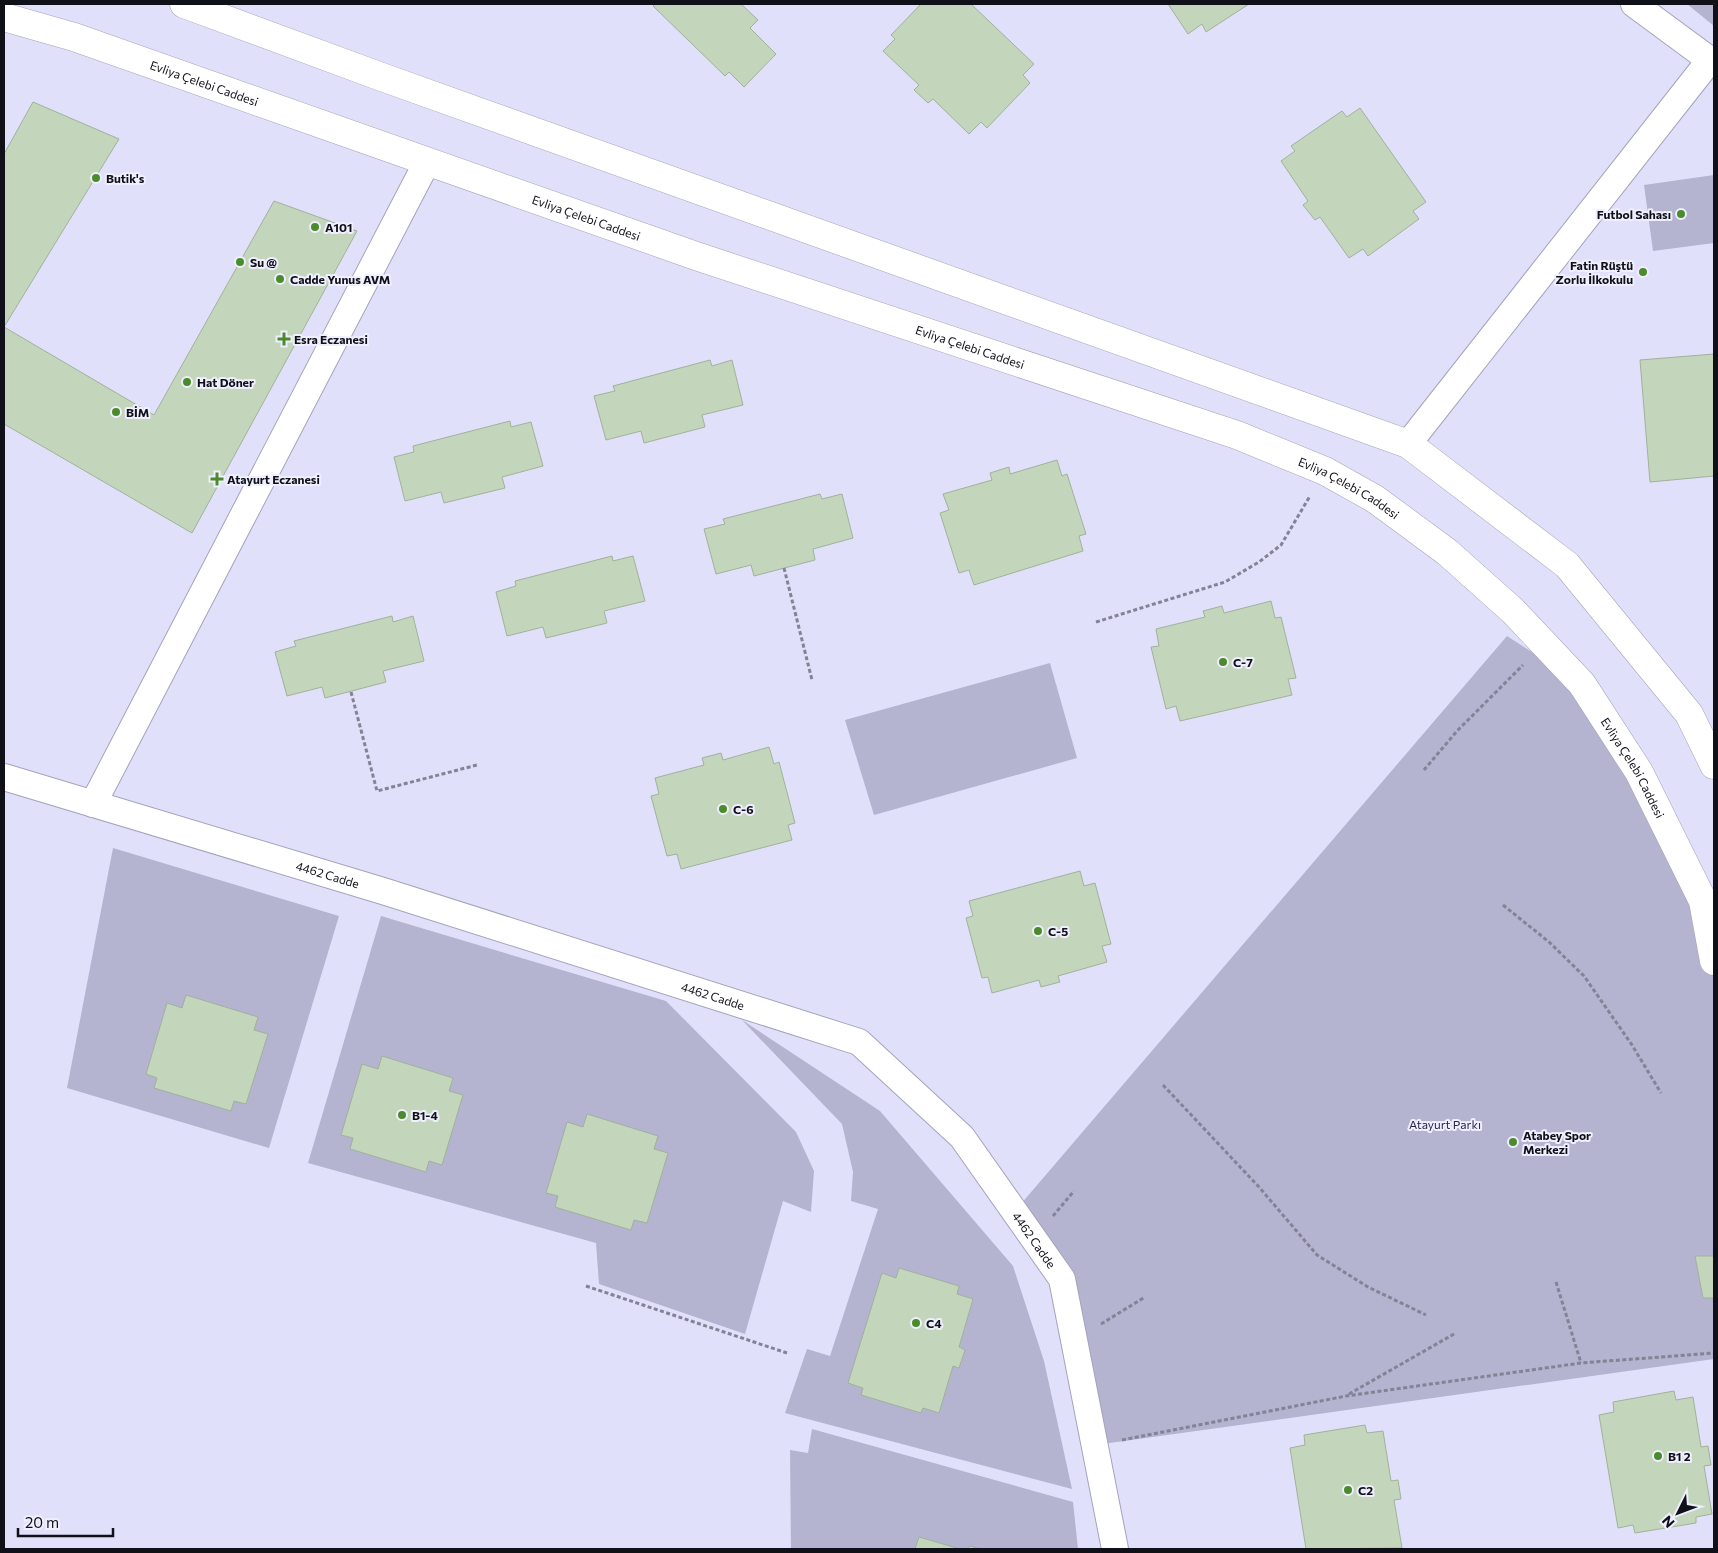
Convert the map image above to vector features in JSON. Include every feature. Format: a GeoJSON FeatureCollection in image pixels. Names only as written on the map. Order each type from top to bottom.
{"type":"FeatureCollection","features":[{"type":"Feature","properties":{"kind":"street"},"geometry":{"type":"LineString","coordinates":[[184,4],[379,76],[1408,444],[1567,564],[1689,714],[1714,765]]}},
{"type":"Feature","properties":{"kind":"street"},"geometry":{"type":"LineString","coordinates":[[1408,444],[1712,62],[1634,4]]}},
{"type":"Feature","properties":{"kind":"street","name":"Evliya Çelebi Caddesi"},"geometry":{"type":"LineString","coordinates":[[4,17],[74,37],[696,256],[1237,435],[1325,470],[1376,499],[1447,552],[1513,611],[1582,684],[1639,772],[1703,901],[1714,961]]}},
{"type":"Feature","properties":{"kind":"street"},"geometry":{"type":"LineString","coordinates":[[93,804],[427,162]]}},
{"type":"Feature","properties":{"kind":"street","name":"4462 Cadde"},"geometry":{"type":"LineString","coordinates":[[4,777],[392,893],[860,1042],[962,1137],[1062,1279],[1114,1549]]}},
{"type":"Feature","properties":{"kind":"path"},"geometry":{"type":"LineString","coordinates":[[1096,622],[1226,582],[1259,562],[1281,545],[1325,470]]}},
{"type":"Feature","properties":{"kind":"path"},"geometry":{"type":"LineString","coordinates":[[784,568],[812,680]]}},
{"type":"Feature","properties":{"kind":"path"},"geometry":{"type":"LineString","coordinates":[[1424,770],[1457,731],[1544,644]]}},
{"type":"Feature","properties":{"kind":"path"},"geometry":{"type":"LineString","coordinates":[[351,692],[377,792],[477,766]]}},
{"type":"Feature","properties":{"kind":"path"},"geometry":{"type":"LineString","coordinates":[[1503,905],[1549,942],[1584,976],[1632,1045],[1661,1093]]}},
{"type":"Feature","properties":{"kind":"path"},"geometry":{"type":"LineString","coordinates":[[1163,1085],[1259,1187],[1317,1255],[1368,1287],[1426,1315]]}},
{"type":"Feature","properties":{"kind":"path"},"geometry":{"type":"LineString","coordinates":[[1556,1282],[1581,1363]]}},
{"type":"Feature","properties":{"kind":"path"},"geometry":{"type":"LineString","coordinates":[[586,1286],[787,1353]]}},
{"type":"Feature","properties":{"kind":"path"},"geometry":{"type":"LineString","coordinates":[[1074,1341],[1145,1297]]}},
{"type":"Feature","properties":{"kind":"path"},"geometry":{"type":"LineString","coordinates":[[1346,1396],[1454,1334]]}},
{"type":"Feature","properties":{"kind":"path"},"geometry":{"type":"LineString","coordinates":[[1095,1445],[1346,1396],[1581,1363],[1714,1353]]}},
{"type":"Feature","properties":{"kind":"green space"},"geometry":{"type":"Polygon","coordinates":[[[1687,4],[1714,4],[1714,26],[1687,4]]]}},
{"type":"Feature","properties":{"kind":"green space","name":"Futbol Sahası"},"geometry":{"type":"Polygon","coordinates":[[[1714,175],[1714,243],[1653,251],[1644,185],[1714,175]]]}},
{"type":"Feature","properties":{"kind":"green space","name":"Atayurt Parkı"},"geometry":{"type":"Polygon","coordinates":[[[1507,636],[1582,684],[1639,772],[1714,958],[1714,1359],[1095,1445],[1062,1279],[1014,1212],[1507,636]]]}},
{"type":"Feature","properties":{"kind":"green space"},"geometry":{"type":"Polygon","coordinates":[[[1050,663],[1077,758],[874,815],[845,720],[1050,663]]]}},
{"type":"Feature","properties":{"kind":"green space"},"geometry":{"type":"Polygon","coordinates":[[[113,848],[339,916],[269,1148],[67,1088],[113,848]]]}},
{"type":"Feature","properties":{"kind":"green space"},"geometry":{"type":"Polygon","coordinates":[[[381,916],[666,1001],[796,1132],[814,1171],[811,1212],[783,1201],[745,1334],[599,1284],[596,1243],[308,1163],[381,916]]]}},
{"type":"Feature","properties":{"kind":"green space"},"geometry":{"type":"Polygon","coordinates":[[[742,1020],[880,1111],[1013,1266],[1044,1361],[1072,1489],[785,1413],[807,1349],[830,1356],[878,1209],[851,1201],[853,1172],[842,1124],[742,1020]]]}},
{"type":"Feature","properties":{"kind":"green space"},"geometry":{"type":"Polygon","coordinates":[[[812,1429],[1073,1502],[1078,1549],[791,1549],[790,1450],[808,1453],[812,1429]]]}},
{"type":"Feature","properties":{"kind":"building"},"geometry":{"type":"Polygon","coordinates":[[[655,4],[741,4],[758,20],[750,28],[776,54],[744,87],[729,72],[725,76],[653,6],[655,4]]]}},
{"type":"Feature","properties":{"kind":"building"},"geometry":{"type":"Polygon","coordinates":[[[921,4],[971,4],[1034,64],[1023,75],[1030,83],[987,128],[981,122],[969,134],[933,99],[928,103],[914,90],[919,85],[883,51],[895,39],[891,35],[921,4]]]}},
{"type":"Feature","properties":{"kind":"building"},"geometry":{"type":"Polygon","coordinates":[[[1168,4],[1249,4],[1206,32],[1202,24],[1188,34],[1168,4]]]}},
{"type":"Feature","properties":{"kind":"building"},"geometry":{"type":"Polygon","coordinates":[[[33,102],[119,139],[4,327],[4,154],[33,102]]]}},
{"type":"Feature","properties":{"kind":"building"},"geometry":{"type":"Polygon","coordinates":[[[1360,108],[1426,202],[1413,211],[1419,219],[1368,256],[1363,249],[1349,258],[1320,217],[1315,220],[1303,205],[1308,201],[1281,161],[1295,151],[1291,146],[1342,111],[1347,117],[1360,108]]]}},
{"type":"Feature","properties":{"kind":"building","name":"Cadde Yunus AVM"},"geometry":{"type":"Polygon","coordinates":[[[274,201],[357,231],[192,533],[4,424],[4,327],[154,415],[274,201]]]}},
{"type":"Feature","properties":{"kind":"building"},"geometry":{"type":"Polygon","coordinates":[[[1714,354],[1714,476],[1650,482],[1640,360],[1714,354]]]}},
{"type":"Feature","properties":{"kind":"building"},"geometry":{"type":"Polygon","coordinates":[[[710,360],[712,366],[732,360],[743,405],[702,415],[705,427],[644,443],[641,431],[606,440],[594,396],[615,391],[613,386],[710,360]]]}},
{"type":"Feature","properties":{"kind":"building"},"geometry":{"type":"Polygon","coordinates":[[[510,421],[511,427],[531,422],[543,466],[502,477],[505,488],[444,503],[441,492],[405,501],[394,457],[414,452],[413,446],[510,421]]]}},
{"type":"Feature","properties":{"kind":"building"},"geometry":{"type":"Polygon","coordinates":[[[1057,460],[1062,476],[1067,474],[1086,534],[1079,536],[1083,551],[974,585],[969,570],[959,573],[940,513],[949,510],[943,494],[992,480],[990,473],[1009,467],[1010,474],[1057,460]]]}},
{"type":"Feature","properties":{"kind":"building"},"geometry":{"type":"Polygon","coordinates":[[[820,494],[822,499],[842,494],[853,538],[813,549],[815,560],[754,576],[751,565],[716,574],[704,529],[725,524],[723,519],[820,494]]]}},
{"type":"Feature","properties":{"kind":"building"},"geometry":{"type":"Polygon","coordinates":[[[612,556],[613,561],[633,556],[645,601],[604,611],[607,623],[546,638],[543,627],[507,636],[496,592],[516,586],[515,581],[612,556]]]}},
{"type":"Feature","properties":{"kind":"building","name":"C-7"},"geometry":{"type":"Polygon","coordinates":[[[1271,601],[1275,618],[1281,617],[1296,678],[1288,679],[1292,695],[1180,721],[1176,706],[1166,709],[1151,647],[1159,646],[1156,629],[1205,617],[1203,611],[1222,606],[1224,613],[1271,601]]]}},
{"type":"Feature","properties":{"kind":"building"},"geometry":{"type":"Polygon","coordinates":[[[392,616],[393,622],[413,616],[424,661],[383,671],[386,682],[325,698],[322,687],[287,696],[275,652],[296,646],[294,641],[392,616]]]}},
{"type":"Feature","properties":{"kind":"building","name":"C-6"},"geometry":{"type":"Polygon","coordinates":[[[769,747],[774,764],[779,762],[795,823],[788,825],[792,840],[681,869],[677,854],[667,856],[651,796],[659,794],[655,778],[704,765],[702,758],[721,753],[723,760],[769,747]]]}},
{"type":"Feature","properties":{"kind":"building","name":"C-5"},"geometry":{"type":"Polygon","coordinates":[[[1080,871],[1084,886],[1095,883],[1111,944],[1102,946],[1107,962],[1058,976],[1060,982],[1041,987],[1039,980],[992,993],[988,977],[982,978],[966,918],[973,916],[969,901],[1080,871]]]}},
{"type":"Feature","properties":{"kind":"building"},"geometry":{"type":"Polygon","coordinates":[[[186,995],[258,1017],[254,1030],[268,1034],[246,1104],[234,1101],[231,1111],[154,1088],[157,1078],[146,1074],[167,1003],[182,1008],[186,995]]]}},
{"type":"Feature","properties":{"kind":"building","name":"B1-4"},"geometry":{"type":"Polygon","coordinates":[[[382,1056],[453,1078],[449,1091],[463,1095],[442,1165],[429,1161],[426,1172],[350,1149],[353,1138],[341,1135],[362,1064],[378,1069],[382,1056]]]}},
{"type":"Feature","properties":{"kind":"building"},"geometry":{"type":"Polygon","coordinates":[[[587,1114],[658,1136],[654,1149],[668,1153],[647,1223],[634,1220],[631,1230],[555,1207],[558,1196],[546,1193],[567,1122],[583,1127],[587,1114]]]}},
{"type":"Feature","properties":{"kind":"building"},"geometry":{"type":"Polygon","coordinates":[[[1695,1256],[1714,1256],[1714,1298],[1703,1298],[1695,1256]]]}},
{"type":"Feature","properties":{"kind":"building","name":"C4"},"geometry":{"type":"Polygon","coordinates":[[[899,1268],[959,1286],[957,1294],[973,1299],[959,1347],[965,1350],[959,1368],[953,1366],[939,1413],[923,1408],[921,1413],[861,1395],[863,1388],[848,1383],[882,1273],[896,1278],[899,1268]]]}},
{"type":"Feature","properties":{"kind":"building","name":"B1 2"},"geometry":{"type":"Polygon","coordinates":[[[1674,1391],[1676,1400],[1693,1397],[1701,1447],[1708,1446],[1711,1465],[1704,1466],[1712,1514],[1696,1517],[1696,1523],[1635,1533],[1633,1525],[1618,1528],[1599,1415],[1614,1412],[1613,1402],[1674,1391]]]}},
{"type":"Feature","properties":{"kind":"building","name":"C2"},"geometry":{"type":"Polygon","coordinates":[[[1365,1425],[1367,1433],[1383,1431],[1391,1481],[1398,1480],[1401,1499],[1394,1500],[1402,1548],[1306,1549],[1290,1448],[1305,1445],[1304,1435],[1365,1425]]]}},
{"type":"Feature","properties":{"kind":"building"},"geometry":{"type":"Polygon","coordinates":[[[919,1537],[960,1549],[915,1549],[919,1537]]]}},
{"type":"Feature","properties":{"kind":"building"},"geometry":{"type":"Polygon","coordinates":[[[969,1546],[982,1549],[968,1549],[969,1546]]]}},
{"type":"Feature","properties":{"kind":"place","name":"Butik's"},"geometry":{"type":"Point","coordinates":[96,178]}},
{"type":"Feature","properties":{"kind":"place","name":"Futbol Sahası"},"geometry":{"type":"Point","coordinates":[1681,214]}},
{"type":"Feature","properties":{"kind":"place","name":"A101"},"geometry":{"type":"Point","coordinates":[315,227]}},
{"type":"Feature","properties":{"kind":"place","name":"Su @"},"geometry":{"type":"Point","coordinates":[240,262]}},
{"type":"Feature","properties":{"kind":"place","name":"Fatin Rüştü Zorlu İlkokulu"},"geometry":{"type":"Point","coordinates":[1643,272]}},
{"type":"Feature","properties":{"kind":"place","name":"Cadde Yunus AVM"},"geometry":{"type":"Point","coordinates":[280,279]}},
{"type":"Feature","properties":{"kind":"place","name":"Esra Eczanesi"},"geometry":{"type":"Point","coordinates":[284,339]}},
{"type":"Feature","properties":{"kind":"place","name":"Hat Döner"},"geometry":{"type":"Point","coordinates":[187,382]}},
{"type":"Feature","properties":{"kind":"place","name":"BİM"},"geometry":{"type":"Point","coordinates":[116,412]}},
{"type":"Feature","properties":{"kind":"place","name":"Atayurt Eczanesi"},"geometry":{"type":"Point","coordinates":[217,479]}},
{"type":"Feature","properties":{"kind":"place","name":"C-7"},"geometry":{"type":"Point","coordinates":[1223,662]}},
{"type":"Feature","properties":{"kind":"place","name":"C-6"},"geometry":{"type":"Point","coordinates":[723,809]}},
{"type":"Feature","properties":{"kind":"place","name":"C-5"},"geometry":{"type":"Point","coordinates":[1038,931]}},
{"type":"Feature","properties":{"kind":"place","name":"B1-4"},"geometry":{"type":"Point","coordinates":[402,1115]}},
{"type":"Feature","properties":{"kind":"place","name":"Atabey Spor Merkezi"},"geometry":{"type":"Point","coordinates":[1513,1142]}},
{"type":"Feature","properties":{"kind":"place","name":"C4"},"geometry":{"type":"Point","coordinates":[916,1323]}},
{"type":"Feature","properties":{"kind":"place","name":"B1 2"},"geometry":{"type":"Point","coordinates":[1658,1456]}},
{"type":"Feature","properties":{"kind":"place","name":"C2"},"geometry":{"type":"Point","coordinates":[1348,1490]}}]}
